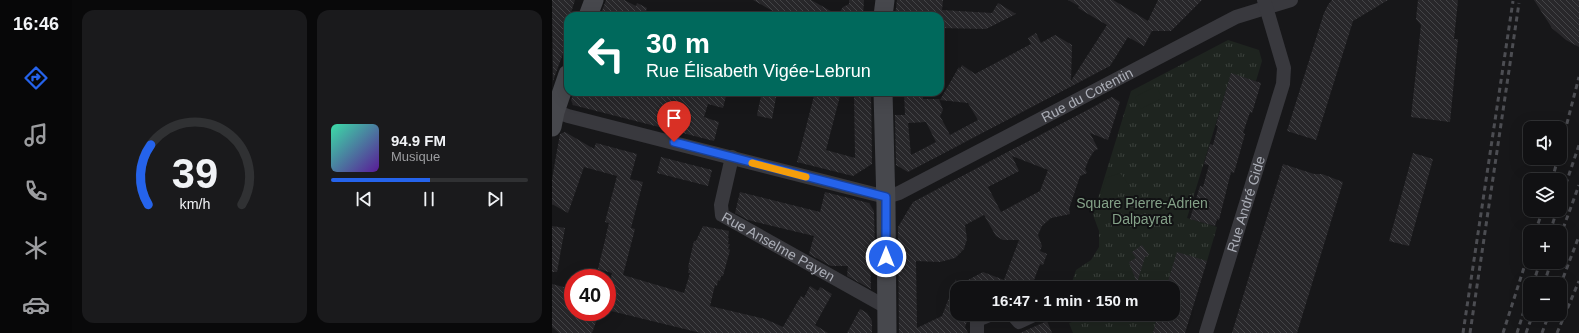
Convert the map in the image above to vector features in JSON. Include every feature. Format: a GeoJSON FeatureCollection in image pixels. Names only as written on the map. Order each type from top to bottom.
{"type":"FeatureCollection","features":[{"type":"Feature","properties":{"kind":"street"},"geometry":{"type":"LineString","coordinates":[[590,12],[594,0]]}},
{"type":"Feature","properties":{"kind":"street"},"geometry":{"type":"LineString","coordinates":[[884,12],[885,0]]}},
{"type":"Feature","properties":{"kind":"street","name":"Rue du Cotentin"},"geometry":{"type":"LineString","coordinates":[[886,197],[899,193],[1236,17],[1265,4],[1291,0]]}},
{"type":"Feature","properties":{"kind":"street","name":"Rue André Gide"},"geometry":{"type":"LineString","coordinates":[[1206,333],[1283,84],[1284,68],[1265,4]]}},
{"type":"Feature","properties":{"kind":"street"},"geometry":{"type":"LineString","coordinates":[[564,85],[553,116],[601,123],[886,197]]}},
{"type":"Feature","properties":{"kind":"street"},"geometry":{"type":"LineString","coordinates":[[883,96],[886,197],[887,333]]}},
{"type":"Feature","properties":{"kind":"street","name":"Rue Anselme Payen"},"geometry":{"type":"LineString","coordinates":[[732,157],[721,205],[722,215],[886,307]]}},
{"type":"Feature","properties":{"kind":"street"},"geometry":{"type":"LineString","coordinates":[[977,321],[977,333]]}},
{"type":"Feature","properties":{"kind":"green space","name":"Square Pierre-Adrien Dalpayrat"},"geometry":{"type":"Polygon","coordinates":[[[1228,40],[1259,50],[1262,61],[1256,81],[1231,74],[1187,218],[1217,227],[1207,261],[1177,281],[1072,281],[1076,270],[1091,260],[1099,247],[1099,231],[1093,215],[1131,91],[1228,40]]]}},
{"type":"Feature","properties":{"kind":"green space"},"geometry":{"type":"Polygon","coordinates":[[[1156,86],[1162,98],[1141,109],[1135,97],[1156,86]]]}},
{"type":"Feature","properties":{"kind":"green space"},"geometry":{"type":"Polygon","coordinates":[[[1120,173],[1129,185],[1129,189],[1105,201],[1100,198],[1106,178],[1120,173]]]}},
{"type":"Feature","properties":{"kind":"green space"},"geometry":{"type":"Polygon","coordinates":[[[1075,321],[1156,321],[1153,333],[1073,333],[1069,323],[1075,321]]]}},
{"type":"Feature","properties":{"kind":"building"},"geometry":{"type":"Polygon","coordinates":[[[552,0],[575,0],[571,12],[564,12],[564,51],[553,81],[552,0]]]}},
{"type":"Feature","properties":{"kind":"building"},"geometry":{"type":"Polygon","coordinates":[[[606,0],[624,0],[636,6],[637,3],[647,8],[646,11],[648,12],[602,12],[606,0]]]}},
{"type":"Feature","properties":{"kind":"building"},"geometry":{"type":"Polygon","coordinates":[[[753,0],[811,0],[833,12],[775,12],[753,0]]]}},
{"type":"Feature","properties":{"kind":"building"},"geometry":{"type":"Polygon","coordinates":[[[849,0],[864,0],[863,12],[840,12],[843,7],[849,4],[849,0]]]}},
{"type":"Feature","properties":{"kind":"building"},"geometry":{"type":"Polygon","coordinates":[[[897,0],[943,0],[942,10],[992,13],[998,3],[1016,14],[986,29],[944,28],[944,12],[896,12],[897,0]]]}},
{"type":"Feature","properties":{"kind":"building"},"geometry":{"type":"Polygon","coordinates":[[[1068,0],[1113,0],[1148,21],[1158,0],[1202,0],[1171,31],[1152,31],[1144,46],[1128,37],[1110,66],[908,172],[896,165],[895,115],[905,115],[904,96],[923,96],[923,99],[939,99],[943,110],[940,116],[950,135],[978,120],[968,103],[940,100],[944,96],[944,93],[959,67],[960,69],[962,65],[975,74],[1031,44],[1028,38],[1036,33],[1041,43],[1055,35],[1072,45],[1071,81],[1107,25],[1078,8],[1079,6],[1068,0]],[[926,122],[908,123],[911,155],[936,142],[926,122]]]}},
{"type":"Feature","properties":{"kind":"building"},"geometry":{"type":"Polygon","coordinates":[[[1332,0],[1388,0],[1353,21],[1316,140],[1287,131],[1324,13],[1332,0]]]}},
{"type":"Feature","properties":{"kind":"building"},"geometry":{"type":"Polygon","coordinates":[[[1418,0],[1458,0],[1454,39],[1458,39],[1450,122],[1411,117],[1421,25],[1416,19],[1418,0]]]}},
{"type":"Feature","properties":{"kind":"building"},"geometry":{"type":"Polygon","coordinates":[[[1534,0],[1579,0],[1579,47],[1566,40],[1552,28],[1534,0]]]}},
{"type":"Feature","properties":{"kind":"building"},"geometry":{"type":"Polygon","coordinates":[[[1231,73],[1261,83],[1252,113],[1250,112],[1243,133],[1245,134],[1234,173],[1231,172],[1219,220],[1217,219],[1215,226],[1190,219],[1200,186],[1203,187],[1209,165],[1204,164],[1210,144],[1213,145],[1218,126],[1216,125],[1231,73]]]}},
{"type":"Feature","properties":{"kind":"building"},"geometry":{"type":"Polygon","coordinates":[[[572,96],[726,96],[723,108],[708,104],[704,117],[719,122],[714,141],[573,105],[571,100],[572,96]]]}},
{"type":"Feature","properties":{"kind":"building"},"geometry":{"type":"Polygon","coordinates":[[[761,96],[776,96],[772,119],[758,116],[757,114],[761,96]]]}},
{"type":"Feature","properties":{"kind":"building"},"geometry":{"type":"Polygon","coordinates":[[[814,96],[840,96],[826,150],[855,158],[854,96],[871,96],[872,164],[853,176],[797,162],[814,96]]]}},
{"type":"Feature","properties":{"kind":"building"},"geometry":{"type":"Polygon","coordinates":[[[1112,97],[1120,102],[1108,140],[1090,133],[1098,149],[1094,151],[1089,159],[1085,169],[1087,173],[1080,176],[1069,209],[1070,214],[1051,218],[1042,226],[1038,235],[1042,246],[1040,251],[1047,254],[1043,265],[1040,264],[1034,281],[966,281],[983,272],[1004,280],[1019,240],[1003,240],[996,236],[984,215],[965,225],[967,239],[964,249],[955,258],[940,262],[916,261],[917,328],[942,316],[950,295],[950,321],[967,321],[965,327],[968,333],[899,333],[898,227],[913,202],[1112,97]],[[1012,156],[1019,171],[988,187],[1001,212],[1040,191],[1048,170],[1012,156]]]}},
{"type":"Feature","properties":{"kind":"building"},"geometry":{"type":"Polygon","coordinates":[[[565,132],[594,149],[596,143],[637,154],[630,179],[643,182],[631,228],[635,229],[623,275],[684,293],[690,273],[688,273],[688,267],[694,241],[696,241],[703,226],[729,231],[728,244],[730,244],[728,249],[730,250],[723,276],[721,276],[720,281],[718,280],[717,286],[715,285],[710,306],[765,319],[783,327],[801,296],[804,298],[810,286],[818,291],[820,287],[832,294],[815,325],[828,333],[701,333],[616,312],[616,269],[598,269],[606,236],[609,237],[606,235],[609,223],[605,222],[617,176],[584,167],[568,213],[552,204],[552,179],[560,134],[565,132]]]}},
{"type":"Feature","properties":{"kind":"building"},"geometry":{"type":"Polygon","coordinates":[[[1413,153],[1433,159],[1409,246],[1389,241],[1413,153]]]}},
{"type":"Feature","properties":{"kind":"building"},"geometry":{"type":"Polygon","coordinates":[[[661,157],[712,170],[708,186],[657,173],[661,157]]]}},
{"type":"Feature","properties":{"kind":"building"},"geometry":{"type":"Polygon","coordinates":[[[1283,164],[1314,174],[1322,174],[1343,182],[1297,333],[1232,333],[1283,164]]]}},
{"type":"Feature","properties":{"kind":"building"},"geometry":{"type":"Polygon","coordinates":[[[740,192],[820,212],[825,192],[869,203],[874,211],[875,252],[870,252],[871,289],[847,276],[848,266],[831,266],[809,254],[814,236],[748,220],[735,213],[740,192]]]}},
{"type":"Feature","properties":{"kind":"building"},"geometry":{"type":"Polygon","coordinates":[[[552,226],[565,228],[557,272],[552,272],[552,226]]]}},
{"type":"Feature","properties":{"kind":"building"},"geometry":{"type":"Polygon","coordinates":[[[1142,245],[1149,255],[1145,257],[1138,281],[1136,281],[1129,262],[1136,258],[1132,252],[1142,245]]]}},
{"type":"Feature","properties":{"kind":"building"},"geometry":{"type":"Polygon","coordinates":[[[1177,252],[1207,261],[1185,333],[1153,333],[1156,321],[1180,321],[1180,281],[1168,281],[1177,252]]]}},
{"type":"Feature","properties":{"kind":"building"},"geometry":{"type":"Polygon","coordinates":[[[552,284],[564,287],[564,321],[596,322],[592,333],[559,333],[552,327],[552,284]]]}},
{"type":"Feature","properties":{"kind":"building"},"geometry":{"type":"Polygon","coordinates":[[[860,309],[867,313],[872,321],[872,333],[847,333],[860,309]]]}},
{"type":"Feature","properties":{"kind":"building"},"geometry":{"type":"Polygon","coordinates":[[[1047,321],[1052,333],[1020,333],[1047,321]]]}},
{"type":"Feature","properties":{"kind":"railway"},"geometry":{"type":"LineString","coordinates":[[1463,333],[1513,1]]}},
{"type":"Feature","properties":{"kind":"railway"},"geometry":{"type":"LineString","coordinates":[[1470,333],[1519,3]]}},
{"type":"Feature","properties":{"kind":"railway"},"geometry":{"type":"LineString","coordinates":[[1567,123],[1579,77]]}},
{"type":"Feature","properties":{"kind":"railway"},"geometry":{"type":"LineString","coordinates":[[1567,180],[1579,145]]}},
{"type":"Feature","properties":{"kind":"railway"},"geometry":{"type":"LineString","coordinates":[[1554,173],[1556,165]]}},
{"type":"Feature","properties":{"kind":"railway"},"geometry":{"type":"LineString","coordinates":[[1564,225],[1579,185]]}},
{"type":"Feature","properties":{"kind":"railway"},"geometry":{"type":"LineString","coordinates":[[1538,225],[1540,217]]}},
{"type":"Feature","properties":{"kind":"railway"},"geometry":{"type":"LineString","coordinates":[[1552,225],[1555,217]]}},
{"type":"Feature","properties":{"kind":"railway"},"geometry":{"type":"LineString","coordinates":[[1563,277],[1579,236]]}},
{"type":"Feature","properties":{"kind":"railway"},"geometry":{"type":"LineString","coordinates":[[1503,333],[1524,269]]}},
{"type":"Feature","properties":{"kind":"railway"},"geometry":{"type":"LineString","coordinates":[[1535,277],[1538,269]]}},
{"type":"Feature","properties":{"kind":"railway"},"geometry":{"type":"LineString","coordinates":[[1546,277],[1549,269]]}},
{"type":"Feature","properties":{"kind":"railway"},"geometry":{"type":"LineString","coordinates":[[1557,333],[1579,281]]}},
{"type":"Feature","properties":{"kind":"railway"},"geometry":{"type":"LineString","coordinates":[[1517,333],[1523,314]]}},
{"type":"Feature","properties":{"kind":"railway"},"geometry":{"type":"LineString","coordinates":[[1526,333],[1530,321]]}},
{"type":"Feature","properties":{"kind":"railway"},"geometry":{"type":"LineString","coordinates":[[1542,333],[1546,321]]}},
{"type":"Feature","properties":{"kind":"slow traffic"},"geometry":{"type":"LineString","coordinates":[[752,163],[806,177]]}},
{"type":"Feature","properties":{"kind":"route"},"geometry":{"type":"LineString","coordinates":[[674,142],[886,197],[886,257]]}}]}
